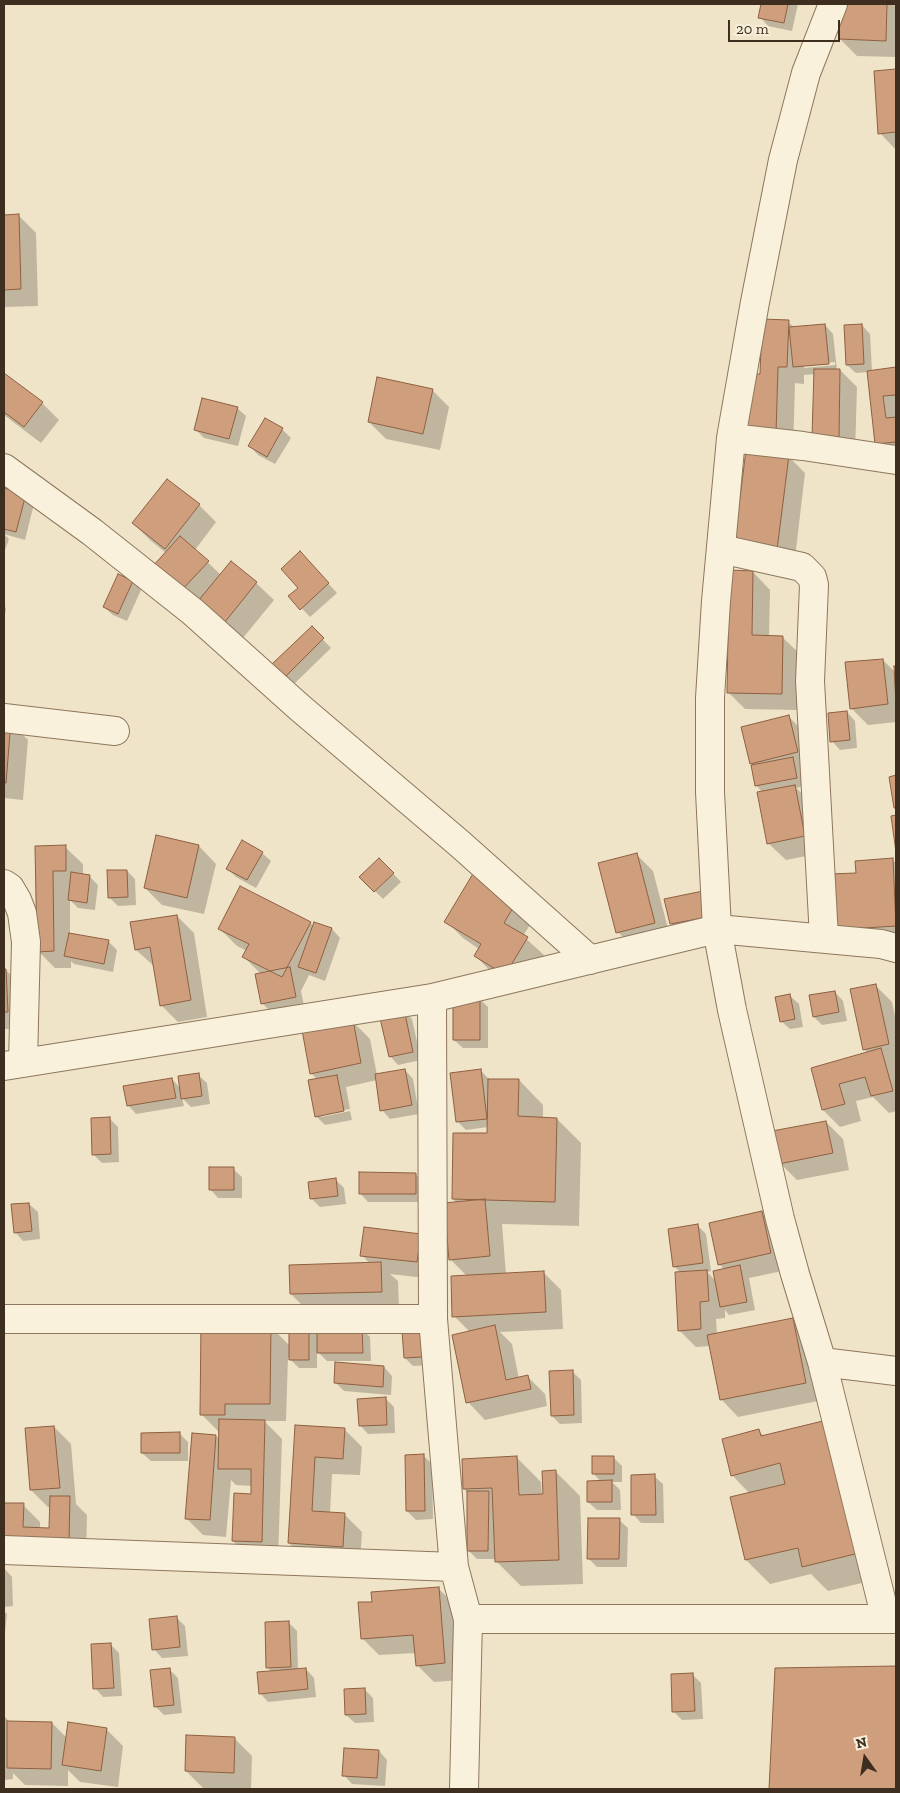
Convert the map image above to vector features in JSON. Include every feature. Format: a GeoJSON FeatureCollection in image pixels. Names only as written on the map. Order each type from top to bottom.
{"type":"FeatureCollection","features":[{"type":"Feature","properties":{"kind":"street"},"geometry":{"type":"LineString","coordinates":[[468,1618],[891,1619],[822,1362],[794,1274],[732,1010],[717,929],[709,746],[710,698],[731,438],[783,160],[806,73],[834,4]]}},
{"type":"Feature","properties":{"kind":"street"},"geometry":{"type":"LineString","coordinates":[[731,438],[803,446],[896,460]]}},
{"type":"Feature","properties":{"kind":"street"},"geometry":{"type":"LineString","coordinates":[[4,468],[92,532],[193,612],[299,707],[460,844],[590,960]]}},
{"type":"Feature","properties":{"kind":"street"},"geometry":{"type":"LineString","coordinates":[[721,549],[802,567],[812,577],[814,584],[810,681],[824,938]]}},
{"type":"Feature","properties":{"kind":"street"},"geometry":{"type":"LineString","coordinates":[[4,718],[115,731]]}},
{"type":"Feature","properties":{"kind":"street"},"geometry":{"type":"LineString","coordinates":[[4,884],[10,888],[22,913],[26,942],[14,1064],[432,998],[717,929],[881,944],[896,948]]}},
{"type":"Feature","properties":{"kind":"street"},"geometry":{"type":"LineString","coordinates":[[432,998],[433,1319],[454,1567],[468,1618],[464,1789]]}},
{"type":"Feature","properties":{"kind":"street"},"geometry":{"type":"LineString","coordinates":[[4,1319],[433,1319]]}},
{"type":"Feature","properties":{"kind":"street"},"geometry":{"type":"LineString","coordinates":[[822,1362],[896,1370]]}},
{"type":"Feature","properties":{"kind":"street"},"geometry":{"type":"LineString","coordinates":[[4,1550],[454,1567]]}},
{"type":"Feature","properties":{"kind":"building"},"geometry":{"type":"Polygon","coordinates":[[[761,4],[788,4],[784,23],[758,18],[761,4]]]}},
{"type":"Feature","properties":{"kind":"building"},"geometry":{"type":"Polygon","coordinates":[[[840,4],[887,4],[886,41],[839,39],[840,4]]]}},
{"type":"Feature","properties":{"kind":"building"},"geometry":{"type":"Polygon","coordinates":[[[896,69],[896,132],[878,134],[874,71],[896,69]]]}},
{"type":"Feature","properties":{"kind":"building"},"geometry":{"type":"Polygon","coordinates":[[[19,214],[21,289],[4,290],[4,215],[19,214]]]}},
{"type":"Feature","properties":{"kind":"building"},"geometry":{"type":"Polygon","coordinates":[[[762,319],[789,320],[787,367],[778,367],[776,434],[747,433],[749,374],[760,374],[762,319]]]}},
{"type":"Feature","properties":{"kind":"building"},"geometry":{"type":"Polygon","coordinates":[[[825,324],[829,364],[793,367],[789,327],[825,324]]]}},
{"type":"Feature","properties":{"kind":"building"},"geometry":{"type":"Polygon","coordinates":[[[862,324],[864,364],[846,365],[844,325],[862,324]]]}},
{"type":"Feature","properties":{"kind":"building"},"geometry":{"type":"Polygon","coordinates":[[[896,367],[896,395],[883,396],[886,418],[896,417],[896,442],[875,444],[867,371],[896,367]]]}},
{"type":"Feature","properties":{"kind":"building"},"geometry":{"type":"Polygon","coordinates":[[[814,369],[840,369],[839,437],[812,437],[814,369]]]}},
{"type":"Feature","properties":{"kind":"building"},"geometry":{"type":"Polygon","coordinates":[[[4,373],[43,402],[24,427],[4,412],[4,373]]]}},
{"type":"Feature","properties":{"kind":"building"},"geometry":{"type":"Polygon","coordinates":[[[377,377],[433,389],[423,434],[368,422],[377,377]]]}},
{"type":"Feature","properties":{"kind":"building"},"geometry":{"type":"Polygon","coordinates":[[[202,398],[238,407],[229,439],[194,430],[202,398]]]}},
{"type":"Feature","properties":{"kind":"building"},"geometry":{"type":"Polygon","coordinates":[[[265,418],[283,428],[267,457],[248,446],[265,418]]]}},
{"type":"Feature","properties":{"kind":"building"},"geometry":{"type":"Polygon","coordinates":[[[746,450],[789,455],[776,558],[733,553],[746,450]]]}},
{"type":"Feature","properties":{"kind":"building"},"geometry":{"type":"Polygon","coordinates":[[[167,479],[200,504],[165,549],[132,523],[167,479]]]}},
{"type":"Feature","properties":{"kind":"building"},"geometry":{"type":"Polygon","coordinates":[[[4,488],[26,494],[16,532],[4,529],[4,488]]]}},
{"type":"Feature","properties":{"kind":"building"},"geometry":{"type":"Polygon","coordinates":[[[180,536],[209,561],[180,592],[152,567],[180,536]]]}},
{"type":"Feature","properties":{"kind":"building"},"geometry":{"type":"Polygon","coordinates":[[[300,551],[329,583],[300,610],[288,596],[298,588],[281,569],[300,551]]]}},
{"type":"Feature","properties":{"kind":"building"},"geometry":{"type":"Polygon","coordinates":[[[231,561],[257,582],[225,622],[198,601],[231,561]]]}},
{"type":"Feature","properties":{"kind":"building"},"geometry":{"type":"Polygon","coordinates":[[[729,570],[753,571],[752,635],[783,636],[782,694],[727,693],[729,570]]]}},
{"type":"Feature","properties":{"kind":"building"},"geometry":{"type":"Polygon","coordinates":[[[118,574],[133,581],[118,614],[103,607],[118,574]]]}},
{"type":"Feature","properties":{"kind":"building"},"geometry":{"type":"Polygon","coordinates":[[[312,626],[324,638],[284,678],[272,664],[312,626]]]}},
{"type":"Feature","properties":{"kind":"building"},"geometry":{"type":"Polygon","coordinates":[[[883,659],[888,704],[850,709],[845,662],[883,659]]]}},
{"type":"Feature","properties":{"kind":"building"},"geometry":{"type":"Polygon","coordinates":[[[894,666],[896,666],[896,704],[894,666]]]}},
{"type":"Feature","properties":{"kind":"building"},"geometry":{"type":"Polygon","coordinates":[[[847,711],[850,740],[830,742],[828,713],[847,711]]]}},
{"type":"Feature","properties":{"kind":"building"},"geometry":{"type":"Polygon","coordinates":[[[789,715],[798,752],[750,764],[741,727],[789,715]]]}},
{"type":"Feature","properties":{"kind":"building"},"geometry":{"type":"Polygon","coordinates":[[[4,721],[11,721],[6,783],[4,783],[4,721]]]}},
{"type":"Feature","properties":{"kind":"building"},"geometry":{"type":"Polygon","coordinates":[[[793,757],[797,778],[755,786],[751,765],[793,757]]]}},
{"type":"Feature","properties":{"kind":"building"},"geometry":{"type":"Polygon","coordinates":[[[896,775],[896,808],[894,808],[889,777],[896,775]]]}},
{"type":"Feature","properties":{"kind":"building"},"geometry":{"type":"Polygon","coordinates":[[[795,785],[805,836],[767,844],[757,792],[795,785]]]}},
{"type":"Feature","properties":{"kind":"building"},"geometry":{"type":"Polygon","coordinates":[[[896,815],[896,852],[891,816],[896,815]]]}},
{"type":"Feature","properties":{"kind":"building"},"geometry":{"type":"Polygon","coordinates":[[[156,835],[199,845],[187,898],[144,888],[156,835]]]}},
{"type":"Feature","properties":{"kind":"building"},"geometry":{"type":"Polygon","coordinates":[[[242,840],[263,852],[247,880],[226,869],[242,840]]]}},
{"type":"Feature","properties":{"kind":"building"},"geometry":{"type":"Polygon","coordinates":[[[66,845],[66,871],[53,871],[54,951],[37,952],[35,846],[66,845]]]}},
{"type":"Feature","properties":{"kind":"building"},"geometry":{"type":"Polygon","coordinates":[[[637,853],[655,923],[616,933],[598,863],[637,853]]]}},
{"type":"Feature","properties":{"kind":"building"},"geometry":{"type":"Polygon","coordinates":[[[379,858],[394,873],[374,892],[359,877],[379,858]]]}},
{"type":"Feature","properties":{"kind":"building"},"geometry":{"type":"Polygon","coordinates":[[[893,858],[896,926],[832,930],[829,874],[856,873],[855,861],[893,858]]]}},
{"type":"Feature","properties":{"kind":"building"},"geometry":{"type":"Polygon","coordinates":[[[477,867],[521,894],[504,923],[528,937],[505,975],[474,956],[481,944],[444,922],[477,867]]]}},
{"type":"Feature","properties":{"kind":"building"},"geometry":{"type":"Polygon","coordinates":[[[107,870],[127,870],[128,897],[108,898],[107,870]]]}},
{"type":"Feature","properties":{"kind":"building"},"geometry":{"type":"Polygon","coordinates":[[[71,872],[90,875],[87,903],[68,900],[71,872]]]}},
{"type":"Feature","properties":{"kind":"building"},"geometry":{"type":"Polygon","coordinates":[[[240,886],[311,922],[282,977],[242,957],[249,944],[218,929],[240,886]]]}},
{"type":"Feature","properties":{"kind":"building"},"geometry":{"type":"Polygon","coordinates":[[[703,891],[708,917],[670,924],[664,899],[703,891]]]}},
{"type":"Feature","properties":{"kind":"building"},"geometry":{"type":"Polygon","coordinates":[[[177,915],[191,1000],[160,1006],[150,947],[135,950],[130,922],[177,915]]]}},
{"type":"Feature","properties":{"kind":"building"},"geometry":{"type":"Polygon","coordinates":[[[314,922],[332,928],[316,973],[298,967],[314,922]]]}},
{"type":"Feature","properties":{"kind":"building"},"geometry":{"type":"Polygon","coordinates":[[[69,933],[109,940],[104,964],[64,956],[69,933]]]}},
{"type":"Feature","properties":{"kind":"building"},"geometry":{"type":"Polygon","coordinates":[[[290,967],[296,997],[261,1004],[255,974],[290,967]]]}},
{"type":"Feature","properties":{"kind":"building"},"geometry":{"type":"Polygon","coordinates":[[[4,969],[6,969],[8,1012],[4,1012],[4,969]]]}},
{"type":"Feature","properties":{"kind":"building"},"geometry":{"type":"Polygon","coordinates":[[[876,984],[889,1044],[863,1050],[850,989],[876,984]]]}},
{"type":"Feature","properties":{"kind":"building"},"geometry":{"type":"Polygon","coordinates":[[[835,991],[839,1012],[813,1017],[809,995],[835,991]]]}},
{"type":"Feature","properties":{"kind":"building"},"geometry":{"type":"Polygon","coordinates":[[[790,994],[795,1019],[780,1022],[775,997],[790,994]]]}},
{"type":"Feature","properties":{"kind":"building"},"geometry":{"type":"Polygon","coordinates":[[[453,997],[480,997],[480,1040],[453,1040],[453,997]]]}},
{"type":"Feature","properties":{"kind":"building"},"geometry":{"type":"Polygon","coordinates":[[[404,1009],[413,1052],[389,1057],[379,1014],[404,1009]]]}},
{"type":"Feature","properties":{"kind":"building"},"geometry":{"type":"Polygon","coordinates":[[[353,1020],[361,1063],[310,1074],[302,1030],[353,1020]]]}},
{"type":"Feature","properties":{"kind":"building"},"geometry":{"type":"Polygon","coordinates":[[[881,1048],[893,1091],[871,1096],[865,1077],[839,1084],[845,1104],[822,1110],[811,1068],[881,1048]]]}},
{"type":"Feature","properties":{"kind":"building"},"geometry":{"type":"Polygon","coordinates":[[[405,1069],[412,1105],[380,1111],[375,1074],[405,1069]]]}},
{"type":"Feature","properties":{"kind":"building"},"geometry":{"type":"Polygon","coordinates":[[[481,1069],[487,1119],[456,1122],[450,1073],[481,1069]]]}},
{"type":"Feature","properties":{"kind":"building"},"geometry":{"type":"Polygon","coordinates":[[[199,1073],[202,1096],[181,1099],[178,1076],[199,1073]]]}},
{"type":"Feature","properties":{"kind":"building"},"geometry":{"type":"Polygon","coordinates":[[[337,1075],[344,1111],[315,1117],[308,1080],[337,1075]]]}},
{"type":"Feature","properties":{"kind":"building"},"geometry":{"type":"Polygon","coordinates":[[[172,1078],[176,1098],[127,1106],[123,1086],[172,1078]]]}},
{"type":"Feature","properties":{"kind":"building"},"geometry":{"type":"Polygon","coordinates":[[[488,1079],[519,1079],[518,1116],[557,1118],[555,1202],[452,1199],[453,1133],[487,1133],[488,1079]]]}},
{"type":"Feature","properties":{"kind":"building"},"geometry":{"type":"Polygon","coordinates":[[[110,1117],[111,1154],[92,1155],[91,1118],[110,1117]]]}},
{"type":"Feature","properties":{"kind":"building"},"geometry":{"type":"Polygon","coordinates":[[[826,1121],[833,1153],[779,1164],[772,1131],[826,1121]]]}},
{"type":"Feature","properties":{"kind":"building"},"geometry":{"type":"Polygon","coordinates":[[[209,1167],[234,1167],[234,1190],[209,1190],[209,1167]]]}},
{"type":"Feature","properties":{"kind":"building"},"geometry":{"type":"Polygon","coordinates":[[[359,1172],[416,1173],[416,1194],[359,1194],[359,1172]]]}},
{"type":"Feature","properties":{"kind":"building"},"geometry":{"type":"Polygon","coordinates":[[[336,1178],[338,1196],[310,1199],[308,1182],[336,1178]]]}},
{"type":"Feature","properties":{"kind":"building"},"geometry":{"type":"Polygon","coordinates":[[[485,1199],[490,1256],[449,1260],[444,1203],[485,1199]]]}},
{"type":"Feature","properties":{"kind":"building"},"geometry":{"type":"Polygon","coordinates":[[[29,1203],[32,1231],[14,1233],[11,1204],[29,1203]]]}},
{"type":"Feature","properties":{"kind":"building"},"geometry":{"type":"Polygon","coordinates":[[[762,1211],[771,1253],[718,1265],[709,1223],[762,1211]]]}},
{"type":"Feature","properties":{"kind":"building"},"geometry":{"type":"Polygon","coordinates":[[[698,1224],[703,1263],[673,1267],[668,1229],[698,1224]]]}},
{"type":"Feature","properties":{"kind":"building"},"geometry":{"type":"Polygon","coordinates":[[[364,1227],[421,1234],[417,1262],[360,1256],[364,1227]]]}},
{"type":"Feature","properties":{"kind":"building"},"geometry":{"type":"Polygon","coordinates":[[[381,1262],[382,1292],[290,1294],[289,1265],[381,1262]]]}},
{"type":"Feature","properties":{"kind":"building"},"geometry":{"type":"Polygon","coordinates":[[[740,1265],[747,1302],[720,1307],[713,1271],[740,1265]]]}},
{"type":"Feature","properties":{"kind":"building"},"geometry":{"type":"Polygon","coordinates":[[[707,1270],[709,1301],[700,1302],[701,1329],[678,1331],[675,1272],[707,1270]]]}},
{"type":"Feature","properties":{"kind":"building"},"geometry":{"type":"Polygon","coordinates":[[[544,1271],[546,1312],[452,1317],[451,1276],[544,1271]]]}},
{"type":"Feature","properties":{"kind":"building"},"geometry":{"type":"Polygon","coordinates":[[[289,1318],[309,1318],[309,1360],[289,1360],[289,1318]]]}},
{"type":"Feature","properties":{"kind":"building"},"geometry":{"type":"Polygon","coordinates":[[[793,1318],[806,1383],[720,1400],[707,1335],[793,1318]]]}},
{"type":"Feature","properties":{"kind":"building"},"geometry":{"type":"Polygon","coordinates":[[[201,1324],[271,1325],[270,1404],[225,1404],[225,1415],[200,1415],[201,1324]]]}},
{"type":"Feature","properties":{"kind":"building"},"geometry":{"type":"Polygon","coordinates":[[[495,1325],[506,1380],[528,1375],[531,1389],[466,1403],[452,1335],[495,1325]]]}},
{"type":"Feature","properties":{"kind":"building"},"geometry":{"type":"Polygon","coordinates":[[[317,1327],[362,1327],[363,1353],[317,1353],[317,1327]]]}},
{"type":"Feature","properties":{"kind":"building"},"geometry":{"type":"Polygon","coordinates":[[[421,1330],[422,1357],[404,1358],[402,1331],[421,1330]]]}},
{"type":"Feature","properties":{"kind":"building"},"geometry":{"type":"Polygon","coordinates":[[[335,1362],[384,1366],[383,1387],[334,1383],[335,1362]]]}},
{"type":"Feature","properties":{"kind":"building"},"geometry":{"type":"Polygon","coordinates":[[[573,1370],[574,1415],[551,1416],[549,1371],[573,1370]]]}},
{"type":"Feature","properties":{"kind":"building"},"geometry":{"type":"Polygon","coordinates":[[[386,1397],[387,1425],[359,1426],[357,1399],[386,1397]]]}},
{"type":"Feature","properties":{"kind":"building"},"geometry":{"type":"Polygon","coordinates":[[[219,1419],[265,1420],[262,1542],[232,1541],[234,1493],[251,1494],[251,1469],[218,1469],[219,1419]]]}},
{"type":"Feature","properties":{"kind":"building"},"geometry":{"type":"Polygon","coordinates":[[[827,1420],[859,1553],[802,1567],[798,1548],[745,1560],[730,1497],[785,1484],[780,1463],[731,1476],[722,1439],[759,1429],[761,1436],[827,1420]]]}},
{"type":"Feature","properties":{"kind":"building"},"geometry":{"type":"Polygon","coordinates":[[[295,1425],[345,1428],[343,1459],[315,1457],[312,1511],[345,1513],[343,1547],[288,1543],[295,1425]]]}},
{"type":"Feature","properties":{"kind":"building"},"geometry":{"type":"Polygon","coordinates":[[[54,1426],[60,1488],[30,1490],[25,1428],[54,1426]]]}},
{"type":"Feature","properties":{"kind":"building"},"geometry":{"type":"Polygon","coordinates":[[[180,1432],[180,1453],[141,1453],[141,1433],[180,1432]]]}},
{"type":"Feature","properties":{"kind":"building"},"geometry":{"type":"Polygon","coordinates":[[[192,1433],[216,1435],[210,1520],[185,1519],[192,1433]]]}},
{"type":"Feature","properties":{"kind":"building"},"geometry":{"type":"Polygon","coordinates":[[[424,1454],[425,1511],[406,1511],[405,1455],[424,1454]]]}},
{"type":"Feature","properties":{"kind":"building"},"geometry":{"type":"Polygon","coordinates":[[[517,1456],[519,1495],[543,1494],[542,1471],[556,1470],[559,1560],[495,1562],[492,1488],[463,1489],[462,1459],[517,1456]]]}},
{"type":"Feature","properties":{"kind":"building"},"geometry":{"type":"Polygon","coordinates":[[[592,1456],[614,1456],[614,1474],[592,1474],[592,1456]]]}},
{"type":"Feature","properties":{"kind":"building"},"geometry":{"type":"Polygon","coordinates":[[[655,1474],[656,1515],[631,1515],[631,1475],[655,1474]]]}},
{"type":"Feature","properties":{"kind":"building"},"geometry":{"type":"Polygon","coordinates":[[[612,1480],[612,1502],[587,1502],[587,1481],[612,1480]]]}},
{"type":"Feature","properties":{"kind":"building"},"geometry":{"type":"Polygon","coordinates":[[[467,1491],[489,1491],[488,1551],[467,1551],[467,1491]]]}},
{"type":"Feature","properties":{"kind":"building"},"geometry":{"type":"Polygon","coordinates":[[[50,1496],[70,1496],[69,1542],[4,1540],[4,1503],[24,1503],[23,1527],[49,1528],[50,1496]]]}},
{"type":"Feature","properties":{"kind":"building"},"geometry":{"type":"Polygon","coordinates":[[[588,1518],[620,1518],[619,1559],[587,1559],[588,1518]]]}},
{"type":"Feature","properties":{"kind":"building"},"geometry":{"type":"Polygon","coordinates":[[[439,1587],[445,1663],[416,1666],[413,1635],[361,1639],[358,1602],[372,1602],[371,1592],[439,1587]]]}},
{"type":"Feature","properties":{"kind":"building"},"geometry":{"type":"Polygon","coordinates":[[[177,1616],[180,1647],[152,1650],[149,1619],[177,1616]]]}},
{"type":"Feature","properties":{"kind":"building"},"geometry":{"type":"Polygon","coordinates":[[[289,1621],[291,1667],[266,1668],[265,1622],[289,1621]]]}},
{"type":"Feature","properties":{"kind":"building"},"geometry":{"type":"Polygon","coordinates":[[[111,1643],[114,1688],[93,1689],[91,1644],[111,1643]]]}},
{"type":"Feature","properties":{"kind":"building"},"geometry":{"type":"Polygon","coordinates":[[[896,1666],[896,1789],[769,1789],[775,1668],[896,1666]]]}},
{"type":"Feature","properties":{"kind":"building"},"geometry":{"type":"Polygon","coordinates":[[[170,1668],[174,1705],[154,1707],[150,1670],[170,1668]]]}},
{"type":"Feature","properties":{"kind":"building"},"geometry":{"type":"Polygon","coordinates":[[[306,1668],[308,1689],[259,1694],[257,1672],[306,1668]]]}},
{"type":"Feature","properties":{"kind":"building"},"geometry":{"type":"Polygon","coordinates":[[[693,1673],[695,1711],[672,1712],[671,1674],[693,1673]]]}},
{"type":"Feature","properties":{"kind":"building"},"geometry":{"type":"Polygon","coordinates":[[[365,1688],[366,1714],[345,1715],[344,1689],[365,1688]]]}},
{"type":"Feature","properties":{"kind":"building"},"geometry":{"type":"Polygon","coordinates":[[[7,1721],[52,1722],[51,1769],[7,1768],[7,1721]]]}},
{"type":"Feature","properties":{"kind":"building"},"geometry":{"type":"Polygon","coordinates":[[[68,1722],[107,1728],[101,1771],[62,1765],[68,1722]]]}},
{"type":"Feature","properties":{"kind":"building"},"geometry":{"type":"Polygon","coordinates":[[[186,1735],[235,1737],[234,1773],[185,1771],[186,1735]]]}},
{"type":"Feature","properties":{"kind":"building"},"geometry":{"type":"Polygon","coordinates":[[[344,1748],[379,1750],[377,1778],[342,1776],[344,1748]]]}}]}
